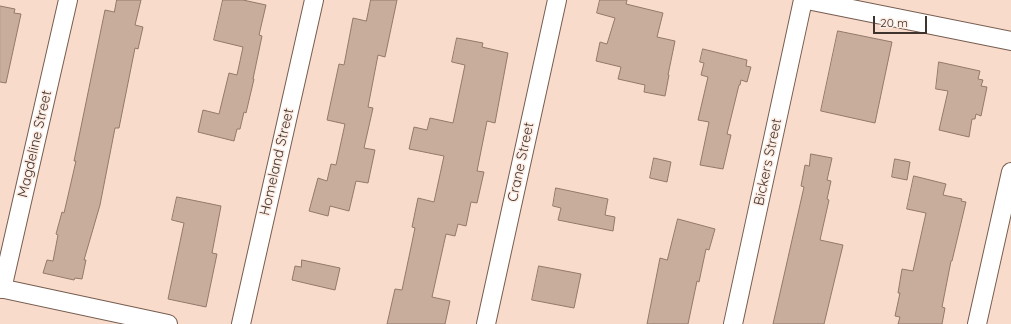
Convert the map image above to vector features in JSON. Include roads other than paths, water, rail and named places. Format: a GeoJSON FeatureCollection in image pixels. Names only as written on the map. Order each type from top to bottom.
{"type":"FeatureCollection","features":[{"type":"Feature","properties":{"kind":"street","name":"Magdeline Street"},"geometry":{"type":"LineString","coordinates":[[1,288],[68,0]]}},
{"type":"Feature","properties":{"kind":"street","name":"Homeland Street"},"geometry":{"type":"LineString","coordinates":[[240,324],[314,0]]}},
{"type":"Feature","properties":{"kind":"street","name":"Crane Street"},"geometry":{"type":"LineString","coordinates":[[486,324],[557,0]]}},
{"type":"Feature","properties":{"kind":"street","name":"Bickers Street"},"geometry":{"type":"LineString","coordinates":[[733,324],[803,0]]}},
{"type":"Feature","properties":{"kind":"street"},"geometry":{"type":"LineString","coordinates":[[806,0],[1011,41]]}},
{"type":"Feature","properties":{"kind":"street"},"geometry":{"type":"LineString","coordinates":[[977,324],[1011,172]]}},
{"type":"Feature","properties":{"kind":"street"},"geometry":{"type":"LineString","coordinates":[[1,288],[168,324]]}}]}
